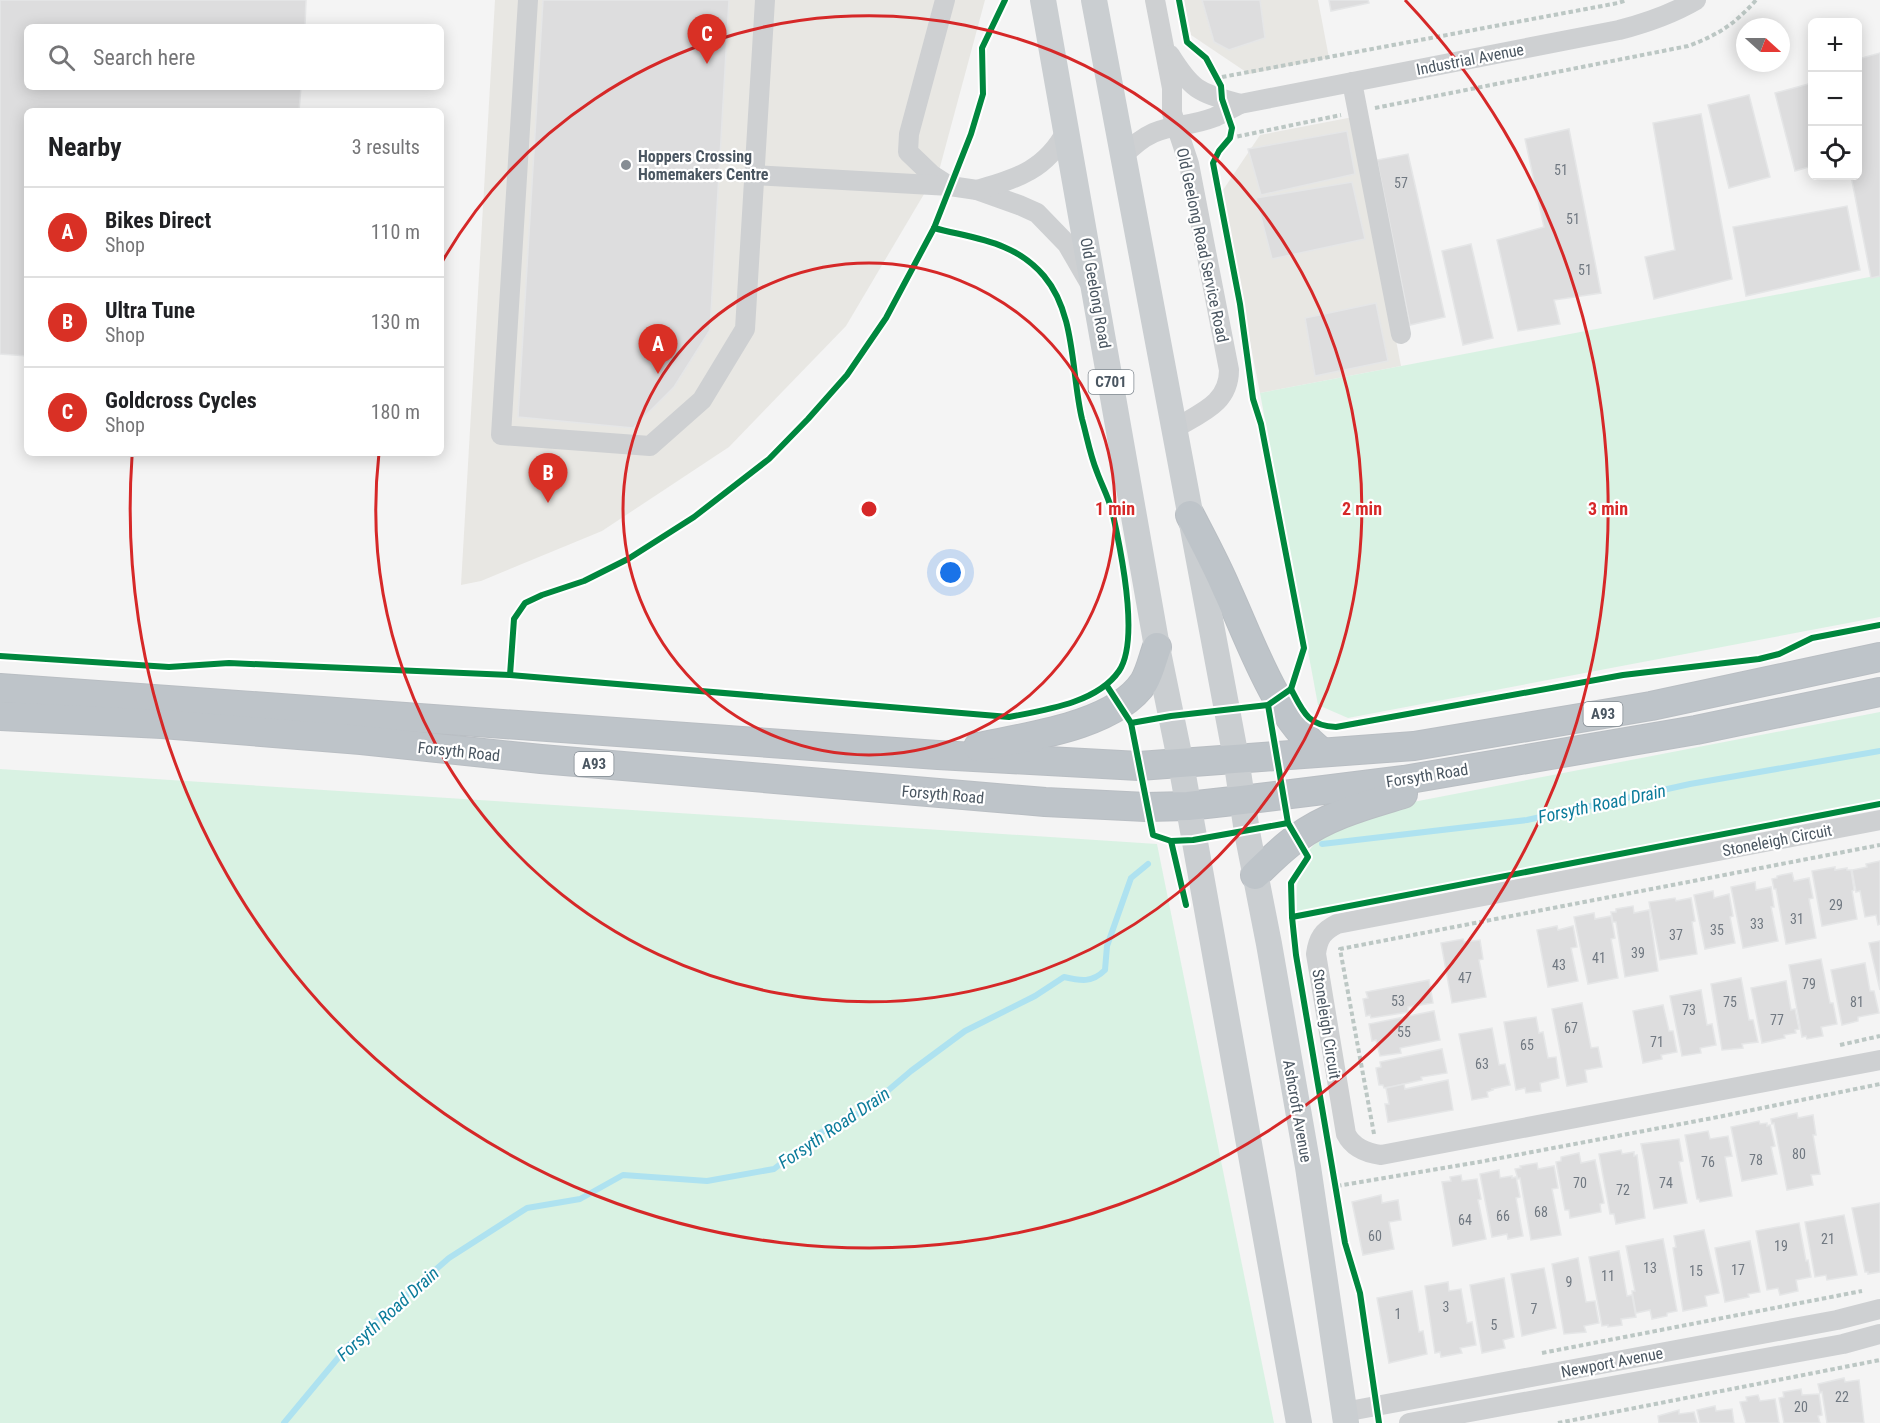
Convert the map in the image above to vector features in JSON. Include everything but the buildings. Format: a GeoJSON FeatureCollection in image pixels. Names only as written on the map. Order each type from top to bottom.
{"type":"FeatureCollection","features":[{"type":"Feature","properties":{"kind":"highway"},"geometry":{"type":"LineString","coordinates":[[1190,515],[1278,698],[1295,727],[1322,752]]}},
{"type":"Feature","properties":{"kind":"highway"},"geometry":{"type":"LineString","coordinates":[[938,755],[1069,728],[1097,716],[1133,695],[1145,681],[1157,647]]}},
{"type":"Feature","properties":{"kind":"highway","name":"Forsyth Road"},"geometry":{"type":"LineString","coordinates":[[0,688],[938,755],[1139,766],[1414,746],[1640,708],[1880,657]]}},
{"type":"Feature","properties":{"kind":"highway","name":"Forsyth Road"},"geometry":{"type":"LineString","coordinates":[[0,716],[162,724],[1033,801],[1146,807],[1188,806],[1404,780],[1696,730],[1880,692]]}},
{"type":"Feature","properties":{"kind":"highway"},"geometry":{"type":"LineString","coordinates":[[1255,874],[1296,838],[1352,810],[1500,763]]}},
{"type":"Feature","properties":{"kind":"main road","name":"Old Geelong Road"},"geometry":{"type":"LineString","coordinates":[[1043,0],[1157,647],[1181,764]]}},
{"type":"Feature","properties":{"kind":"main road"},"geometry":{"type":"LineString","coordinates":[[1094,0],[1236,758]]}},
{"type":"Feature","properties":{"kind":"main road","name":"Ashcroft Avenue"},"geometry":{"type":"LineString","coordinates":[[1236,758],[1308,1167],[1339,1419]]}},
{"type":"Feature","properties":{"kind":"main road","name":"C701"},"geometry":{"type":"LineString","coordinates":[[1181,764],[1188,806]]}},
{"type":"Feature","properties":{"kind":"main road"},"geometry":{"type":"LineString","coordinates":[[1188,806],[1299,1423]]}},
{"type":"Feature","properties":{"kind":"street"},"geometry":{"type":"LineString","coordinates":[[528,0],[501,435],[650,446],[702,400],[745,329],[765,0]]}},
{"type":"Feature","properties":{"kind":"street"},"geometry":{"type":"LineString","coordinates":[[932,0],[931,17],[936,38]]}},
{"type":"Feature","properties":{"kind":"street"},"geometry":{"type":"LineString","coordinates":[[945,0],[909,134],[908,152],[932,175],[950,186]]}},
{"type":"Feature","properties":{"kind":"street","name":"Old Geelong Road Service Road"},"geometry":{"type":"LineString","coordinates":[[1155,0],[1172,88],[1172,113],[1189,164],[1226,352],[1229,378],[1225,393],[1220,399],[1174,429]]}},
{"type":"Feature","properties":{"kind":"street","name":"Industrial Avenue"},"geometry":{"type":"LineString","coordinates":[[1123,156],[1156,130],[1215,117],[1230,105],[1619,30],[1651,21],[1696,0]]}},
{"type":"Feature","properties":{"kind":"street"},"geometry":{"type":"LineString","coordinates":[[1165,47],[1186,80],[1205,94],[1230,105]]}},
{"type":"Feature","properties":{"kind":"street"},"geometry":{"type":"LineString","coordinates":[[1352,82],[1401,334]]}},
{"type":"Feature","properties":{"kind":"street"},"geometry":{"type":"LineString","coordinates":[[977,190],[1015,179],[1045,161],[1058,146],[1067,130]]}},
{"type":"Feature","properties":{"kind":"street"},"geometry":{"type":"LineString","coordinates":[[754,175],[950,186],[977,190],[1037,213],[1067,244],[1095,293]]}},
{"type":"Feature","properties":{"kind":"street","name":"Stoneleigh Circuit"},"geometry":{"type":"LineString","coordinates":[[1880,820],[1337,924],[1320,936],[1316,954],[1346,1134],[1358,1148],[1368,1153],[1381,1155],[1880,1060]]}},
{"type":"Feature","properties":{"kind":"street","name":"Newport Avenue"},"geometry":{"type":"LineString","coordinates":[[1339,1419],[1837,1320],[1880,1309]]}},
{"type":"Feature","properties":{"kind":"street"},"geometry":{"type":"LineString","coordinates":[[1837,1320],[1843,1344]]}},
{"type":"Feature","properties":{"kind":"street","name":"Newport Avenue"},"geometry":{"type":"LineString","coordinates":[[1409,1423],[1843,1344],[1880,1334]]}},
{"type":"Feature","properties":{"kind":"path"},"geometry":{"type":"LineString","coordinates":[[1224,145],[1230,138],[1232,128],[1230,105],[1217,78],[1628,0]]}},
{"type":"Feature","properties":{"kind":"path"},"geometry":{"type":"LineString","coordinates":[[1230,138],[1688,46],[1712,38],[1742,16],[1756,0]]}},
{"type":"Feature","properties":{"kind":"path"},"geometry":{"type":"LineString","coordinates":[[1385,1134],[1374,1135],[1340,949],[1880,845]]}},
{"type":"Feature","properties":{"kind":"path"},"geometry":{"type":"LineString","coordinates":[[1837,1046],[1880,1036]]}},
{"type":"Feature","properties":{"kind":"path"},"geometry":{"type":"LineString","coordinates":[[1337,1186],[1502,1158],[1880,1084]]}},
{"type":"Feature","properties":{"kind":"path"},"geometry":{"type":"LineString","coordinates":[[1335,1175],[1338,1198]]}},
{"type":"Feature","properties":{"kind":"path"},"geometry":{"type":"LineString","coordinates":[[1535,1354],[1869,1290]]}},
{"type":"Feature","properties":{"kind":"path"},"geometry":{"type":"LineString","coordinates":[[1558,1423],[1880,1360]]}},
{"type":"Feature","properties":{"kind":"shaded area","name":"Hoppers Crossing Homemakers Centre"},"geometry":{"type":"Polygon","coordinates":[[[495,0],[985,0],[940,167],[846,326],[729,447],[602,531],[481,581],[461,585],[495,0]]]}},
{"type":"Feature","properties":{"kind":"shaded area"},"geometry":{"type":"Polygon","coordinates":[[[1184,0],[1318,0],[1329,58],[1249,74],[1191,35],[1184,0]]]}},
{"type":"Feature","properties":{"kind":"shaded area"},"geometry":{"type":"Polygon","coordinates":[[[1353,117],[1401,366],[1260,393],[1221,193],[1260,135],[1353,117]]]}},
{"type":"Feature","properties":{"kind":"green space"},"geometry":{"type":"Polygon","coordinates":[[[1880,275],[1880,617],[1348,718],[1318,705],[1260,393],[1880,275]]]}},
{"type":"Feature","properties":{"kind":"green space"},"geometry":{"type":"Polygon","coordinates":[[[1880,712],[1880,807],[1297,918],[1298,879],[1306,855],[1325,835],[1356,813],[1880,712]]]}},
{"type":"Feature","properties":{"kind":"green space"},"geometry":{"type":"Polygon","coordinates":[[[0,769],[1157,844],[1274,1423],[0,1423],[0,769]]]}},
{"type":"Feature","properties":{"kind":"waterway","name":"Forsyth Road Drain"},"geometry":{"type":"LineString","coordinates":[[1322,844],[1527,820],[1690,784],[1880,751]]}},
{"type":"Feature","properties":{"kind":"waterway","name":"Forsyth Road Drain"},"geometry":{"type":"LineString","coordinates":[[284,1423],[348,1346],[449,1258],[527,1208],[580,1199],[623,1175],[707,1181],[774,1169],[820,1133],[865,1110],[911,1071],[965,1031],[1035,996],[1064,977],[1086,980],[1096,977],[1105,970],[1107,946],[1131,878],[1148,864]]}},
{"type":"Feature","properties":{"kind":"cycle path"},"geometry":{"type":"LineString","coordinates":[[510,675],[514,619],[525,603],[584,581],[628,559],[694,517],[769,459],[847,375],[886,318],[934,228],[971,134],[983,94],[982,48],[1005,0]]}},
{"type":"Feature","properties":{"kind":"cycle path"},"geometry":{"type":"LineString","coordinates":[[1179,0],[1187,42],[1206,58],[1221,86],[1222,99],[1232,128],[1230,138],[1213,163],[1240,304],[1253,399],[1261,424],[1304,648],[1291,689]]}},
{"type":"Feature","properties":{"kind":"cycle path"},"geometry":{"type":"LineString","coordinates":[[0,656],[169,667],[229,663],[510,675],[1009,717],[1054,708],[1084,698],[1109,682],[1119,671],[1125,657],[1128,639],[1127,595],[1110,504],[1092,459],[1082,419],[1071,344],[1062,308],[1044,276],[1020,255],[994,243],[934,228]]}},
{"type":"Feature","properties":{"kind":"cycle path"},"geometry":{"type":"LineString","coordinates":[[1107,686],[1131,723],[1268,705],[1291,689],[1303,711],[1313,721],[1336,727],[1623,675],[1759,659],[1779,654],[1812,638],[1880,625]]}},
{"type":"Feature","properties":{"kind":"cycle path"},"geometry":{"type":"LineString","coordinates":[[1268,705],[1288,823],[1308,857],[1291,883],[1296,955],[1345,1243],[1360,1293],[1379,1423]]}},
{"type":"Feature","properties":{"kind":"cycle path"},"geometry":{"type":"LineString","coordinates":[[1131,723],[1153,835],[1171,841],[1186,905]]}},
{"type":"Feature","properties":{"kind":"cycle path"},"geometry":{"type":"LineString","coordinates":[[1292,917],[1880,804]]}},
{"type":"Feature","properties":{"kind":"cycle path"},"geometry":{"type":"LineString","coordinates":[[1171,841],[1193,840],[1288,823]]}},
{"type":"Feature","properties":{"kind":"place","name":"Goldcross Cycles"},"geometry":{"type":"Point","coordinates":[707,64]}},
{"type":"Feature","properties":{"kind":"place","name":"Hoppers Crossing Homemakers Centre"},"geometry":{"type":"Point","coordinates":[626,165]}},
{"type":"Feature","properties":{"kind":"place","name":"Bikes Direct"},"geometry":{"type":"Point","coordinates":[658,374]}},
{"type":"Feature","properties":{"kind":"place","name":"Ultra Tune"},"geometry":{"type":"Point","coordinates":[548,503]}}]}
